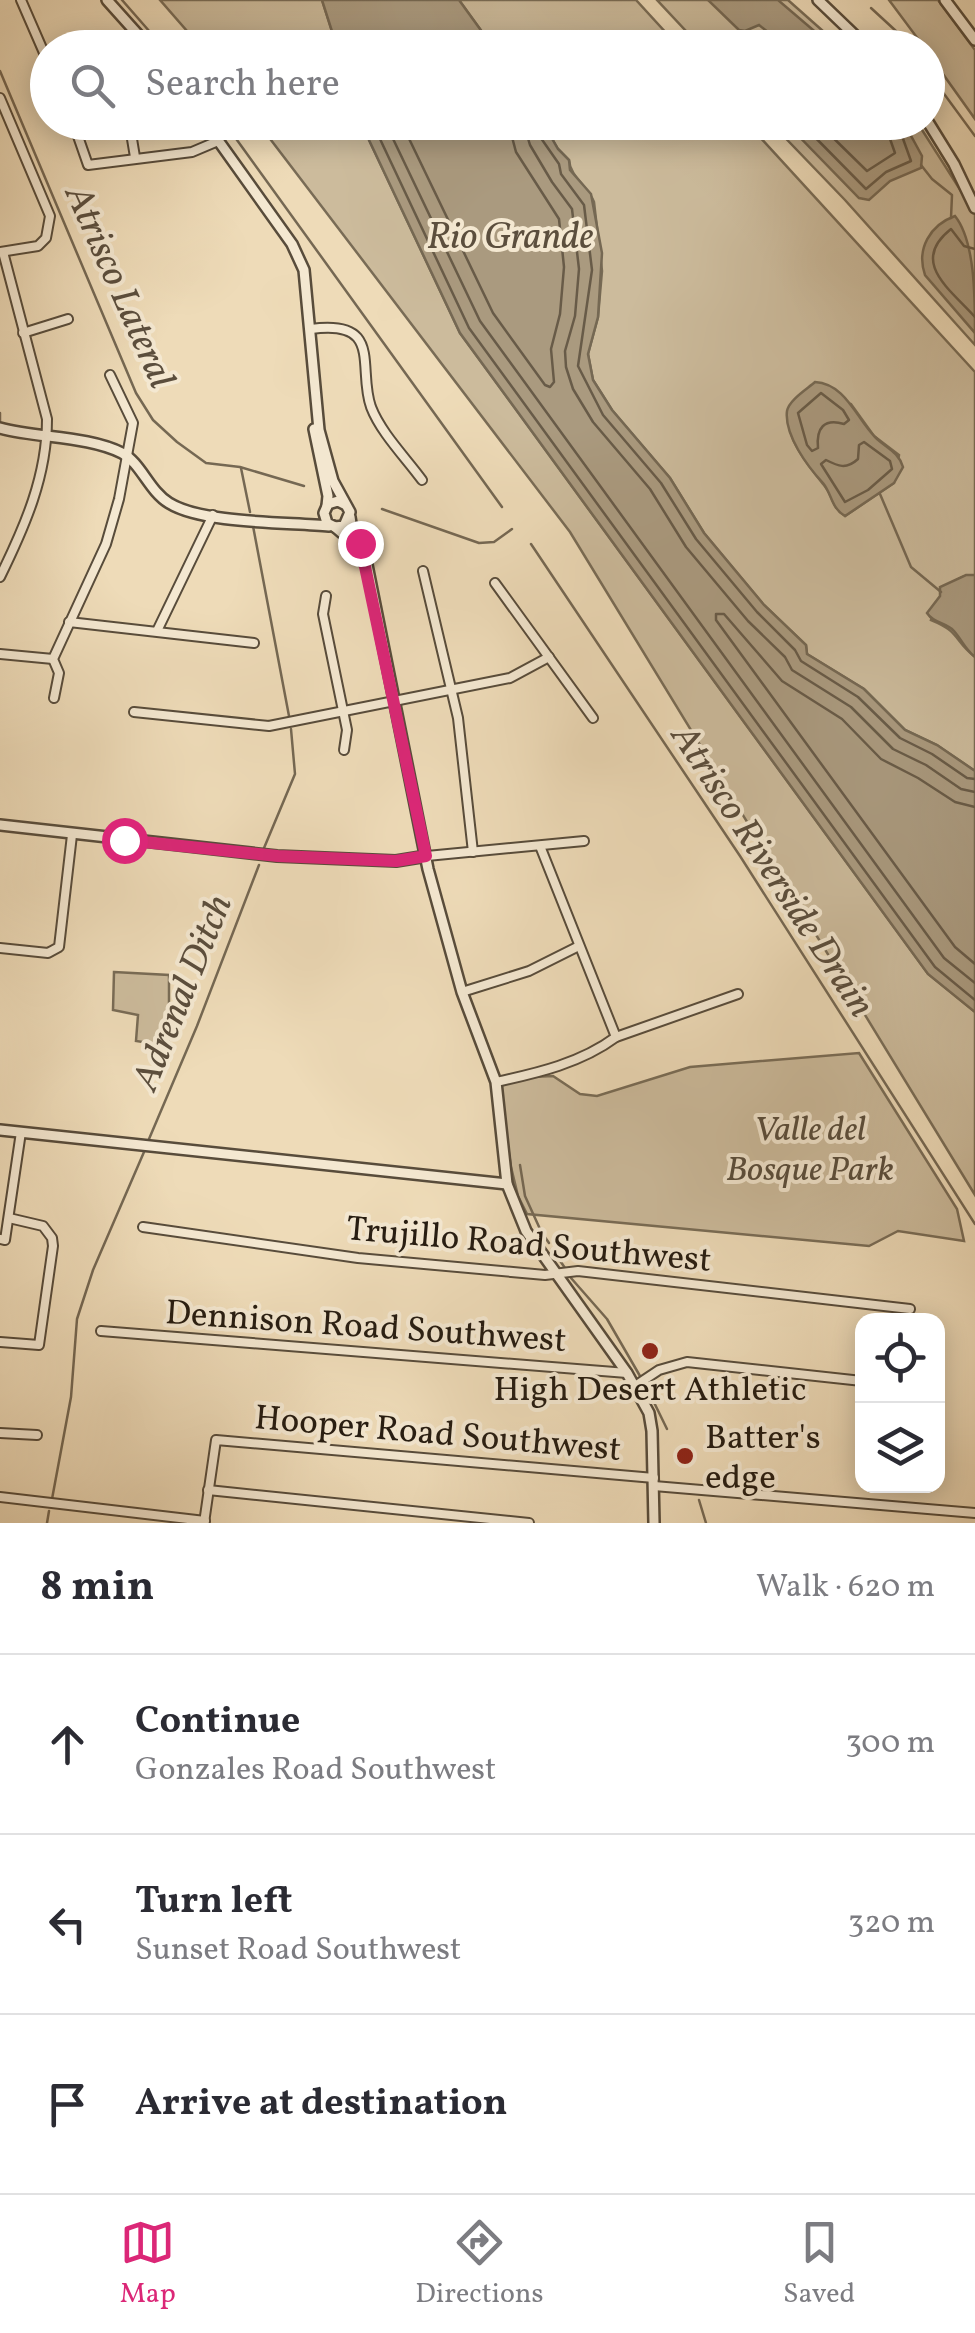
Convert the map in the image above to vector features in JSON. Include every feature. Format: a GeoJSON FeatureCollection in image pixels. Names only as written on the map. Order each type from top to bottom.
{"type":"FeatureCollection","features":[{"type":"Feature","properties":{"kind":"street"},"geometry":{"type":"LineString","coordinates":[[21,0],[34,30]]}},
{"type":"Feature","properties":{"kind":"street"},"geometry":{"type":"LineString","coordinates":[[107,0],[134,30]]}},
{"type":"Feature","properties":{"kind":"street"},"geometry":{"type":"LineString","coordinates":[[818,0],[849,30]]}},
{"type":"Feature","properties":{"kind":"street"},"geometry":{"type":"LineString","coordinates":[[945,0],[975,40]]}},
{"type":"Feature","properties":{"kind":"street"},"geometry":{"type":"LineString","coordinates":[[0,98],[50,216],[46,238],[38,246],[2,252],[48,419],[34,505],[0,576]]}},
{"type":"Feature","properties":{"kind":"street"},"geometry":{"type":"LineString","coordinates":[[79,140],[88,165],[192,152],[218,141],[292,244],[304,270],[311,329],[313,427],[327,490],[325,519],[348,538],[366,566]]}},
{"type":"Feature","properties":{"kind":"street"},"geometry":{"type":"LineString","coordinates":[[132,140],[135,157]]}},
{"type":"Feature","properties":{"kind":"street"},"geometry":{"type":"LineString","coordinates":[[938,140],[975,208]]}},
{"type":"Feature","properties":{"kind":"street"},"geometry":{"type":"LineString","coordinates":[[23,333],[68,318]]}},
{"type":"Feature","properties":{"kind":"street"},"geometry":{"type":"LineString","coordinates":[[311,329],[339,328],[362,344],[373,410],[422,480]]}},
{"type":"Feature","properties":{"kind":"street"},"geometry":{"type":"LineString","coordinates":[[54,698],[59,673],[53,658],[114,522],[133,424],[110,375]]}},
{"type":"Feature","properties":{"kind":"street"},"geometry":{"type":"LineString","coordinates":[[313,382],[322,442],[352,530],[364,549],[426,856],[462,992],[496,1082],[507,1184],[526,1230],[627,1372],[652,1422],[654,1523]]}},
{"type":"Feature","properties":{"kind":"street"},"geometry":{"type":"LineString","coordinates":[[0,428],[125,454],[170,505],[298,526],[344,526],[350,517]]}},
{"type":"Feature","properties":{"kind":"street"},"geometry":{"type":"LineString","coordinates":[[270,522],[308,521],[336,501],[346,504]]}},
{"type":"Feature","properties":{"kind":"street"},"geometry":{"type":"LineString","coordinates":[[157,630],[213,515]]}},
{"type":"Feature","properties":{"kind":"street"},"geometry":{"type":"LineString","coordinates":[[423,571],[458,718],[473,852]]}},
{"type":"Feature","properties":{"kind":"street"},"geometry":{"type":"LineString","coordinates":[[495,583],[593,718]]}},
{"type":"Feature","properties":{"kind":"street"},"geometry":{"type":"LineString","coordinates":[[326,596],[323,614],[347,736],[344,750]]}},
{"type":"Feature","properties":{"kind":"street"},"geometry":{"type":"LineString","coordinates":[[69,622],[254,642]]}},
{"type":"Feature","properties":{"kind":"street"},"geometry":{"type":"LineString","coordinates":[[0,654],[53,658]]}},
{"type":"Feature","properties":{"kind":"street"},"geometry":{"type":"LineString","coordinates":[[134,712],[257,727],[510,678],[549,658]]}},
{"type":"Feature","properties":{"kind":"street"},"geometry":{"type":"LineString","coordinates":[[0,824],[278,856],[396,861],[584,841]]}},
{"type":"Feature","properties":{"kind":"street"},"geometry":{"type":"LineString","coordinates":[[0,948],[48,953],[60,947],[72,835]]}},
{"type":"Feature","properties":{"kind":"street"},"geometry":{"type":"LineString","coordinates":[[540,846],[616,1037]]}},
{"type":"Feature","properties":{"kind":"street"},"geometry":{"type":"LineString","coordinates":[[462,992],[529,970],[578,946]]}},
{"type":"Feature","properties":{"kind":"street"},"geometry":{"type":"LineString","coordinates":[[496,1082],[552,1070],[616,1037],[738,994]]}},
{"type":"Feature","properties":{"kind":"street"},"geometry":{"type":"LineString","coordinates":[[0,1130],[507,1184]]}},
{"type":"Feature","properties":{"kind":"street"},"geometry":{"type":"LineString","coordinates":[[0,1239],[5,1240],[21,1132]]}},
{"type":"Feature","properties":{"kind":"street"},"geometry":{"type":"LineString","coordinates":[[0,1342],[39,1346],[52,1238],[36,1222],[8,1218]]}},
{"type":"Feature","properties":{"kind":"street","name":"Trujillo Road Southwest"},"geometry":{"type":"LineString","coordinates":[[143,1227],[358,1258],[545,1275],[578,1271],[910,1309]]}},
{"type":"Feature","properties":{"kind":"street","name":"Dennison Road Southwest"},"geometry":{"type":"LineString","coordinates":[[101,1331],[627,1372]]}},
{"type":"Feature","properties":{"kind":"street"},"geometry":{"type":"LineString","coordinates":[[635,1386],[658,1370],[687,1362],[855,1380]]}},
{"type":"Feature","properties":{"kind":"street"},"geometry":{"type":"LineString","coordinates":[[0,1432],[37,1434]]}},
{"type":"Feature","properties":{"kind":"street","name":"Hooper Road Southwest"},"geometry":{"type":"LineString","coordinates":[[208,1490],[216,1440],[975,1513]]}},
{"type":"Feature","properties":{"kind":"street"},"geometry":{"type":"LineString","coordinates":[[0,1497],[204,1522],[208,1490],[529,1523]]}},
{"type":"Feature","properties":{"kind":"green space"},"geometry":{"type":"Polygon","coordinates":[[[160,0],[322,0],[332,30],[186,30],[160,0]]]}},
{"type":"Feature","properties":{"kind":"green space"},"geometry":{"type":"Polygon","coordinates":[[[459,0],[636,0],[663,30],[481,30],[459,0]]]}},
{"type":"Feature","properties":{"kind":"green space"},"geometry":{"type":"Polygon","coordinates":[[[657,0],[788,0],[822,30],[685,30],[657,0]]]}},
{"type":"Feature","properties":{"kind":"green space"},"geometry":{"type":"Polygon","coordinates":[[[889,0],[938,0],[975,50],[975,119],[945,77],[945,30],[911,30],[889,0]]]}},
{"type":"Feature","properties":{"kind":"green space"},"geometry":{"type":"Polygon","coordinates":[[[271,140],[369,140],[460,333],[928,974],[975,1012],[975,1195],[570,532],[271,140]]]}},
{"type":"Feature","properties":{"kind":"green space"},"geometry":{"type":"Polygon","coordinates":[[[553,140],[763,140],[975,372],[975,575],[952,584],[931,620],[952,632],[975,657],[975,771],[937,745],[905,730],[864,689],[807,654],[806,645],[764,605],[704,533],[670,478],[612,410],[593,380],[588,354],[598,317],[602,271],[594,202],[572,171],[569,160],[553,140]],[[806,391],[790,413],[789,425],[798,450],[845,516],[894,483],[899,455],[874,436],[851,404],[806,391]]]}},
{"type":"Feature","properties":{"kind":"green space"},"geometry":{"type":"Polygon","coordinates":[[[787,140],[928,140],[975,213],[975,345],[787,140]]]}},
{"type":"Feature","properties":{"kind":"green space"},"geometry":{"type":"Polygon","coordinates":[[[114,972],[169,975],[169,1046],[136,1041],[138,1015],[113,1010],[114,972]]]}},
{"type":"Feature","properties":{"kind":"green space","name":"Valle del Bosque Park"},"geometry":{"type":"Polygon","coordinates":[[[859,1053],[957,1209],[964,1241],[898,1231],[869,1246],[527,1214],[518,1196],[499,1085],[553,1076],[580,1094],[597,1096],[690,1067],[859,1053]]]}},
{"type":"Feature","properties":{"kind":"water"},"geometry":{"type":"Polygon","coordinates":[[[322,0],[459,0],[481,30],[332,30],[322,0]]]}},
{"type":"Feature","properties":{"kind":"water"},"geometry":{"type":"Polygon","coordinates":[[[708,0],[778,0],[813,30],[765,30],[759,25],[739,30],[708,0]]]}},
{"type":"Feature","properties":{"kind":"water","name":"Rio Grande"},"geometry":{"type":"Polygon","coordinates":[[[369,140],[553,140],[569,160],[570,170],[591,194],[602,253],[598,317],[588,354],[593,380],[612,410],[670,478],[704,533],[764,605],[806,645],[807,654],[864,689],[905,730],[937,745],[975,771],[975,1012],[928,974],[460,333],[369,140]]]}},
{"type":"Feature","properties":{"kind":"water"},"geometry":{"type":"Polygon","coordinates":[[[803,140],[913,140],[922,156],[921,168],[890,181],[869,200],[859,198],[803,140]]]}},
{"type":"Feature","properties":{"kind":"water"},"geometry":{"type":"Polygon","coordinates":[[[955,216],[970,255],[975,333],[925,275],[923,265],[927,239],[938,225],[955,216]]]}},
{"type":"Feature","properties":{"kind":"water"},"geometry":{"type":"Polygon","coordinates":[[[815,382],[843,395],[903,467],[894,483],[845,516],[804,460],[789,430],[788,407],[815,382]]]}},
{"type":"Feature","properties":{"kind":"water"},"geometry":{"type":"Polygon","coordinates":[[[975,575],[975,657],[951,628],[927,613],[940,596],[940,587],[975,575]]]}},
{"type":"Feature","properties":{"kind":"waterway","name":"Atrisco Riverside Drain"},"geometry":{"type":"LineString","coordinates":[[122,0],[148,30]]}},
{"type":"Feature","properties":{"kind":"waterway"},"geometry":{"type":"LineString","coordinates":[[871,8],[895,30]]}},
{"type":"Feature","properties":{"kind":"waterway","name":"Atrisco Lateral"},"geometry":{"type":"LineString","coordinates":[[0,71],[136,393],[153,420],[206,463],[240,467],[304,486]]}},
{"type":"Feature","properties":{"kind":"waterway"},"geometry":{"type":"LineString","coordinates":[[945,95],[975,136]]}},
{"type":"Feature","properties":{"kind":"waterway","name":"Atrisco Riverside Drain"},"geometry":{"type":"LineString","coordinates":[[237,140],[502,507]]}},
{"type":"Feature","properties":{"kind":"waterway"},"geometry":{"type":"LineString","coordinates":[[921,165],[952,195],[951,218]]}},
{"type":"Feature","properties":{"kind":"waterway"},"geometry":{"type":"LineString","coordinates":[[0,413],[0,421]]}},
{"type":"Feature","properties":{"kind":"waterway","name":"Adrenal Ditch"},"geometry":{"type":"LineString","coordinates":[[241,468],[250,512]]}},
{"type":"Feature","properties":{"kind":"waterway"},"geometry":{"type":"LineString","coordinates":[[880,494],[911,567],[941,592]]}},
{"type":"Feature","properties":{"kind":"waterway"},"geometry":{"type":"LineString","coordinates":[[382,509],[479,543],[494,542],[512,529]]}},
{"type":"Feature","properties":{"kind":"waterway","name":"Adrenal Ditch"},"geometry":{"type":"LineString","coordinates":[[253,526],[289,716]]}},
{"type":"Feature","properties":{"kind":"waterway","name":"Atrisco Riverside Drain"},"geometry":{"type":"LineString","coordinates":[[531,544],[740,856],[975,1224]]}},
{"type":"Feature","properties":{"kind":"waterway","name":"Adrenal Ditch"},"geometry":{"type":"LineString","coordinates":[[264,848],[295,774],[291,729]]}},
{"type":"Feature","properties":{"kind":"waterway","name":"Adrenal Ditch"},"geometry":{"type":"LineString","coordinates":[[149,1139],[259,865]]}},
{"type":"Feature","properties":{"kind":"waterway","name":"Adrenal Ditch"},"geometry":{"type":"LineString","coordinates":[[52,1499],[71,1397],[77,1319],[93,1270],[144,1152]]}},
{"type":"Feature","properties":{"kind":"waterway","name":"Atrisco Lateral"},"geometry":{"type":"LineString","coordinates":[[520,1165],[525,1196],[540,1229]]}},
{"type":"Feature","properties":{"kind":"waterway","name":"Atrisco Lateral"},"geometry":{"type":"LineString","coordinates":[[542,1233],[549,1243]]}},
{"type":"Feature","properties":{"kind":"waterway","name":"Atrisco Lateral"},"geometry":{"type":"LineString","coordinates":[[552,1249],[565,1268]]}},
{"type":"Feature","properties":{"kind":"waterway","name":"Atrisco Lateral"},"geometry":{"type":"LineString","coordinates":[[571,1278],[607,1319],[640,1376]]}},
{"type":"Feature","properties":{"kind":"waterway","name":"Atrisco Lateral"},"geometry":{"type":"LineString","coordinates":[[646,1386],[667,1429]]}},
{"type":"Feature","properties":{"kind":"waterway","name":"Atrisco Lateral"},"geometry":{"type":"LineString","coordinates":[[699,1500],[706,1523]]}},
{"type":"Feature","properties":{"kind":"waterway","name":"Adrenal Ditch"},"geometry":{"type":"LineString","coordinates":[[47,1523],[49,1511]]}},
{"type":"Feature","properties":{"kind":"place","name":"High Desert Athletic"},"geometry":{"type":"Point","coordinates":[650,1351]}},
{"type":"Feature","properties":{"kind":"place","name":"Batter's edge"},"geometry":{"type":"Point","coordinates":[685,1456]}},
{"type":"Feature","properties":{"kind":"route"},"geometry":{"type":"LineString","coordinates":[[124,840],[278,856],[396,861],[426,856],[360,543]]}}]}
